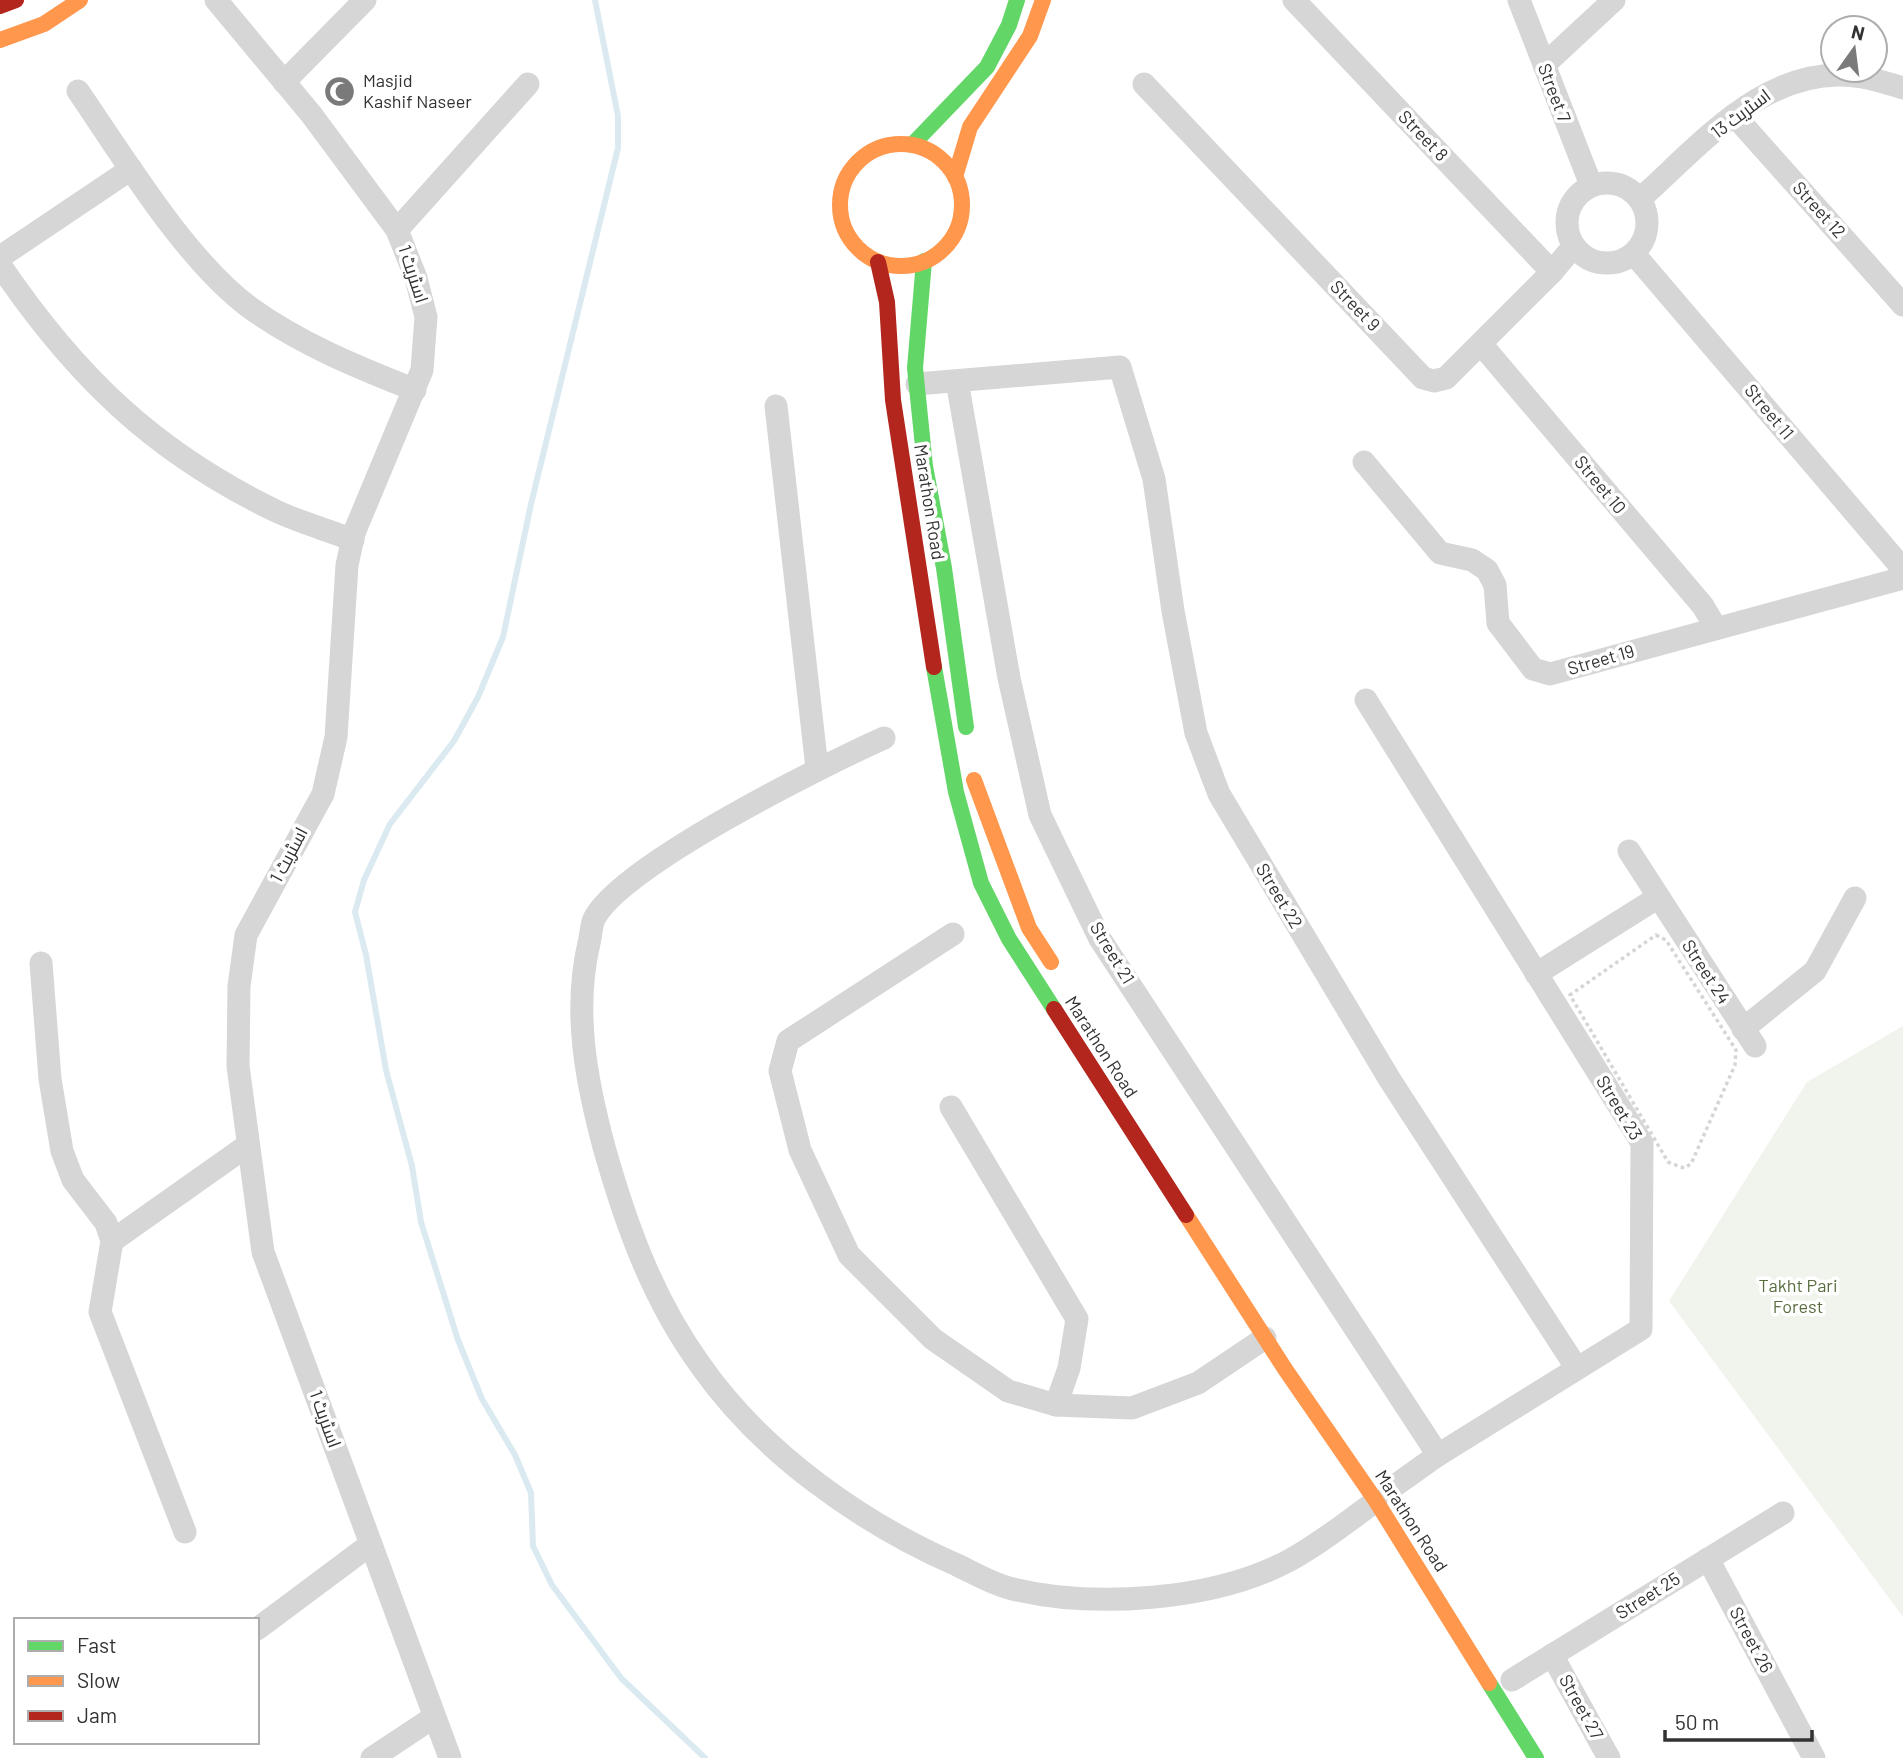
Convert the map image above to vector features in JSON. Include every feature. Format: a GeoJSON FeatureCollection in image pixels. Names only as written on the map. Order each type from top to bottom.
{"type":"FeatureCollection","features":[{"type":"Feature","properties":{"kind":"main road"},"geometry":{"type":"LineString","coordinates":[[0,6],[16,0]]}},
{"type":"Feature","properties":{"kind":"main road"},"geometry":{"type":"LineString","coordinates":[[0,40],[44,24],[80,0]]}},
{"type":"Feature","properties":{"kind":"main road"},"geometry":{"type":"LineString","coordinates":[[912,145],[987,67],[1009,25],[1017,0]]}},
{"type":"Feature","properties":{"kind":"main road"},"geometry":{"type":"LineString","coordinates":[[955,177],[970,127],[1030,36],[1043,0]]}},
{"type":"Feature","properties":{"kind":"main road"},"geometry":{"type":"LineString","coordinates":[[891,145],[912,145],[932,153],[948,166],[955,177],[963,205],[959,226],[949,245],[924,261],[897,266],[877,262],[861,251],[845,228],[840,199],[845,181],[856,164],[871,152],[891,145]]}},
{"type":"Feature","properties":{"kind":"main road","name":"Marathon Road"},"geometry":{"type":"LineString","coordinates":[[924,261],[919,295],[917,384],[925,466],[944,568],[975,786],[1029,929],[1059,975]]}},
{"type":"Feature","properties":{"kind":"main road","name":"Marathon Road"},"geometry":{"type":"LineString","coordinates":[[877,262],[887,302],[893,400],[937,688],[956,792],[981,883],[1009,939],[1265,1338],[1389,1491],[1536,1758]]}},
{"type":"Feature","properties":{"kind":"street","name":"اسٹریٹ 1"},"geometry":{"type":"LineString","coordinates":[[215,0],[284,82],[397,230],[416,278],[426,317],[422,370],[353,540],[344,597],[336,737],[323,794],[246,935],[239,986],[238,1066],[263,1252],[450,1758]]}},
{"type":"Feature","properties":{"kind":"street"},"geometry":{"type":"LineString","coordinates":[[284,82],[365,0]]}},
{"type":"Feature","properties":{"kind":"street","name":"Street 8"},"geometry":{"type":"LineString","coordinates":[[1294,0],[1552,272]]}},
{"type":"Feature","properties":{"kind":"street","name":"Street 7"},"geometry":{"type":"LineString","coordinates":[[1519,0],[1591,185]]}},
{"type":"Feature","properties":{"kind":"street"},"geometry":{"type":"LineString","coordinates":[[1544,65],[1614,0]]}},
{"type":"Feature","properties":{"kind":"street","name":"اسٹریٹ 13"},"geometry":{"type":"LineString","coordinates":[[1640,199],[1734,115],[1773,89],[1812,77],[1860,76],[1903,88]]}},
{"type":"Feature","properties":{"kind":"street"},"geometry":{"type":"LineString","coordinates":[[397,230],[528,84]]}},
{"type":"Feature","properties":{"kind":"street","name":"Street 9"},"geometry":{"type":"LineString","coordinates":[[1143,84],[1423,378],[1434,381],[1446,378],[1552,272],[1573,247]]}},
{"type":"Feature","properties":{"kind":"street"},"geometry":{"type":"LineString","coordinates":[[78,91],[178,233],[248,306],[328,355],[415,390]]}},
{"type":"Feature","properties":{"kind":"street","name":"Street 12"},"geometry":{"type":"LineString","coordinates":[[1734,115],[1903,305]]}},
{"type":"Feature","properties":{"kind":"street"},"geometry":{"type":"LineString","coordinates":[[0,257],[131,169]]}},
{"type":"Feature","properties":{"kind":"street"},"geometry":{"type":"LineString","coordinates":[[1609,182],[1627,187],[1640,199],[1647,212],[1648,228],[1644,242],[1634,254],[1619,262],[1602,264],[1586,258],[1573,247],[1566,230],[1567,212],[1576,196],[1591,185],[1609,182]]}},
{"type":"Feature","properties":{"kind":"street","name":"Street 11"},"geometry":{"type":"LineString","coordinates":[[1634,254],[1903,569]]}},
{"type":"Feature","properties":{"kind":"street"},"geometry":{"type":"LineString","coordinates":[[0,264],[40,324],[82,372],[148,433],[212,477],[246,495],[281,513],[353,540]]}},
{"type":"Feature","properties":{"kind":"street","name":"Street 10"},"geometry":{"type":"LineString","coordinates":[[1481,344],[1703,606],[1716,628]]}},
{"type":"Feature","properties":{"kind":"street","name":"Street 22"},"geometry":{"type":"LineString","coordinates":[[957,380],[1120,367],[1154,479],[1173,611],[1196,733],[1219,794],[1390,1080],[1576,1367]]}},
{"type":"Feature","properties":{"kind":"street"},"geometry":{"type":"LineString","coordinates":[[917,384],[957,380]]}},
{"type":"Feature","properties":{"kind":"street","name":"Street 21"},"geometry":{"type":"LineString","coordinates":[[957,380],[1009,678],[1040,815],[1100,939],[1438,1455]]}},
{"type":"Feature","properties":{"kind":"street"},"geometry":{"type":"LineString","coordinates":[[776,406],[817,768]]}},
{"type":"Feature","properties":{"kind":"street","name":"Street 19"},"geometry":{"type":"LineString","coordinates":[[1364,462],[1440,553],[1472,560],[1488,570],[1495,585],[1498,622],[1532,669],[1540,673],[1550,674],[1903,578]]}},
{"type":"Feature","properties":{"kind":"street","name":"Street 23"},"geometry":{"type":"LineString","coordinates":[[884,738],[817,768],[631,878],[595,918],[580,979],[581,1023],[594,1109],[621,1208],[657,1297],[702,1368],[757,1430],[839,1502],[919,1549],[1007,1587],[1095,1601],[1184,1594],[1245,1577],[1290,1560],[1438,1455],[1641,1329],[1642,1143],[1366,700]]}},
{"type":"Feature","properties":{"kind":"street","name":"Street 24"},"geometry":{"type":"LineString","coordinates":[[1629,851],[1749,1038],[1815,971],[1855,898]]}},
{"type":"Feature","properties":{"kind":"street"},"geometry":{"type":"LineString","coordinates":[[1536,974],[1657,898]]}},
{"type":"Feature","properties":{"kind":"street"},"geometry":{"type":"LineString","coordinates":[[953,934],[788,1041],[780,1071],[800,1150],[849,1255],[933,1339],[1008,1391],[1056,1405],[1132,1408],[1198,1382],[1265,1338]]}},
{"type":"Feature","properties":{"kind":"street"},"geometry":{"type":"LineString","coordinates":[[41,963],[50,1079],[62,1151],[73,1181],[106,1223],[111,1241],[100,1312],[185,1532]]}},
{"type":"Feature","properties":{"kind":"street"},"geometry":{"type":"LineString","coordinates":[[951,1107],[1077,1319],[1069,1368],[1056,1405]]}},
{"type":"Feature","properties":{"kind":"street"},"geometry":{"type":"LineString","coordinates":[[111,1241],[248,1145]]}},
{"type":"Feature","properties":{"kind":"street","name":"Street 25"},"geometry":{"type":"LineString","coordinates":[[1512,1680],[1783,1513]]}},
{"type":"Feature","properties":{"kind":"street"},"geometry":{"type":"LineString","coordinates":[[259,1628],[371,1544]]}},
{"type":"Feature","properties":{"kind":"street","name":"Street 26"},"geometry":{"type":"LineString","coordinates":[[1708,1559],[1814,1758]]}},
{"type":"Feature","properties":{"kind":"street","name":"Street 27"},"geometry":{"type":"LineString","coordinates":[[1552,1655],[1609,1758]]}},
{"type":"Feature","properties":{"kind":"street"},"geometry":{"type":"LineString","coordinates":[[372,1758],[434,1717]]}},
{"type":"Feature","properties":{"kind":"path"},"geometry":{"type":"LineString","coordinates":[[1656,935],[1666,940],[1736,1050],[1735,1065],[1690,1164],[1684,1168],[1668,1162],[1571,1000],[1573,992],[1656,935]]}},
{"type":"Feature","properties":{"kind":"green space","name":"Takht Pari Forest"},"geometry":{"type":"Polygon","coordinates":[[[1903,1026],[1903,1617],[1669,1301],[1807,1082],[1903,1026]]]}},
{"type":"Feature","properties":{"kind":"waterway"},"geometry":{"type":"LineString","coordinates":[[595,0],[618,116],[618,148],[531,504],[503,637],[478,697],[454,741],[390,824],[364,880],[355,912],[366,955],[386,1070],[412,1166],[421,1222],[458,1340],[482,1399],[515,1455],[531,1493],[533,1546],[552,1585],[621,1678],[705,1758]]}},
{"type":"Feature","properties":{"kind":"traffic: fast"},"geometry":{"type":"LineString","coordinates":[[912,145],[987,67],[1009,25],[1017,0]]}},
{"type":"Feature","properties":{"kind":"traffic: fast"},"geometry":{"type":"LineString","coordinates":[[924,261],[915,368],[925,466],[944,568],[966,727]]}},
{"type":"Feature","properties":{"kind":"traffic: fast"},"geometry":{"type":"LineString","coordinates":[[934,667],[956,792],[981,883],[1009,939],[1054,1009]]}},
{"type":"Feature","properties":{"kind":"traffic: fast"},"geometry":{"type":"LineString","coordinates":[[1489,1683],[1536,1758]]}},
{"type":"Feature","properties":{"kind":"traffic: slow"},"geometry":{"type":"LineString","coordinates":[[0,40],[44,24],[80,0]]}},
{"type":"Feature","properties":{"kind":"traffic: slow"},"geometry":{"type":"LineString","coordinates":[[955,177],[970,127],[1030,36],[1043,0]]}},
{"type":"Feature","properties":{"kind":"traffic: slow"},"geometry":{"type":"LineString","coordinates":[[901,144],[924,149],[944,162],[957,182],[962,205],[957,228],[944,248],[924,261],[901,266],[878,261],[858,248],[845,228],[840,205],[845,182],[858,162],[878,149],[901,144]]}},
{"type":"Feature","properties":{"kind":"traffic: slow"},"geometry":{"type":"LineString","coordinates":[[974,780],[1029,928],[1051,962]]}},
{"type":"Feature","properties":{"kind":"traffic: slow"},"geometry":{"type":"LineString","coordinates":[[1186,1215],[1285,1369],[1376,1501],[1489,1683]]}},
{"type":"Feature","properties":{"kind":"traffic: jam"},"geometry":{"type":"LineString","coordinates":[[0,6],[16,0]]}},
{"type":"Feature","properties":{"kind":"traffic: jam"},"geometry":{"type":"LineString","coordinates":[[878,262],[887,302],[893,400],[934,667]]}},
{"type":"Feature","properties":{"kind":"traffic: jam"},"geometry":{"type":"LineString","coordinates":[[1054,1009],[1186,1215]]}},
{"type":"Feature","properties":{"kind":"place","name":"Masjid Kashif Naseer"},"geometry":{"type":"Point","coordinates":[340,91]}}]}
